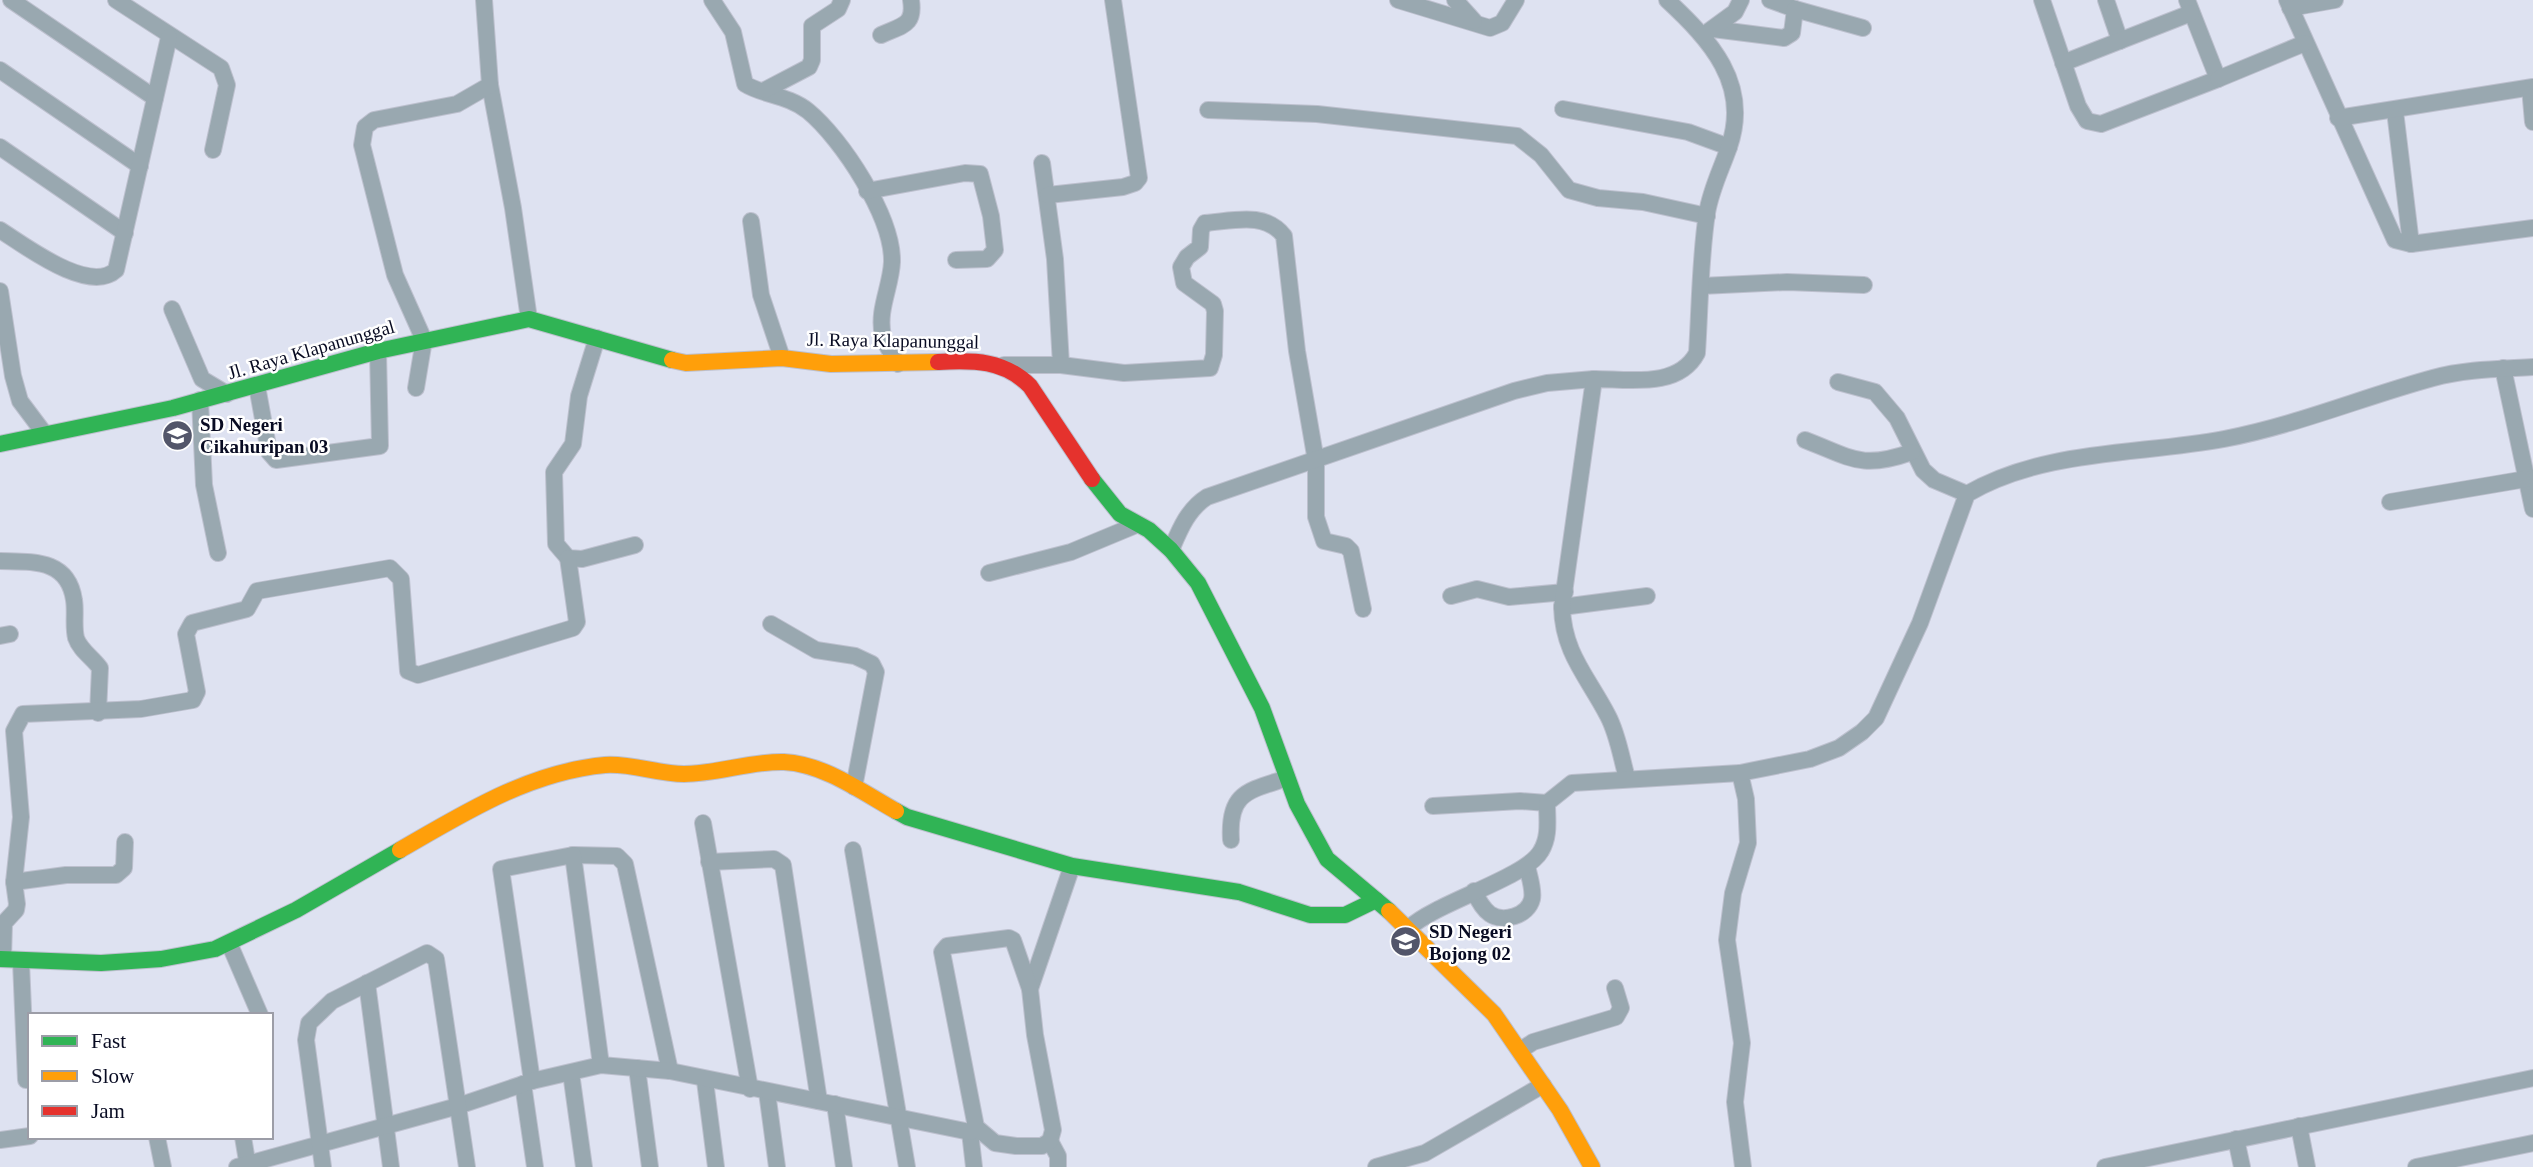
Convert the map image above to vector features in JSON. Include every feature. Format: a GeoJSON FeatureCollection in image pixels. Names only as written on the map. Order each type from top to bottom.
{"type":"FeatureCollection","features":[{"type":"Feature","properties":{"kind":"street"},"geometry":{"type":"LineString","coordinates":[[11,0],[155,98]]}},
{"type":"Feature","properties":{"kind":"street"},"geometry":{"type":"LineString","coordinates":[[116,0],[169,37],[221,68],[227,85],[214,150]]}},
{"type":"Feature","properties":{"kind":"street"},"geometry":{"type":"LineString","coordinates":[[484,0],[490,85],[513,208],[529,319]]}},
{"type":"Feature","properties":{"kind":"street"},"geometry":{"type":"LineString","coordinates":[[712,0],[733,32],[745,84],[765,90],[807,111],[825,129],[883,218],[891,246],[892,263],[882,313],[883,336],[898,364]]}},
{"type":"Feature","properties":{"kind":"street"},"geometry":{"type":"LineString","coordinates":[[765,90],[809,67],[812,26],[838,9],[842,0]]}},
{"type":"Feature","properties":{"kind":"street"},"geometry":{"type":"LineString","coordinates":[[881,35],[909,21],[913,12],[911,0]]}},
{"type":"Feature","properties":{"kind":"street"},"geometry":{"type":"LineString","coordinates":[[1048,195],[1123,187],[1138,181],[1113,0]]}},
{"type":"Feature","properties":{"kind":"street"},"geometry":{"type":"LineString","coordinates":[[1398,0],[1490,29],[1502,23],[1516,0]]}},
{"type":"Feature","properties":{"kind":"street"},"geometry":{"type":"LineString","coordinates":[[1454,0],[1478,26]]}},
{"type":"Feature","properties":{"kind":"street"},"geometry":{"type":"LineString","coordinates":[[1171,550],[1186,518],[1196,504],[1208,497],[1514,391],[1547,383],[1594,379],[1657,380],[1692,363],[1697,353],[1707,216],[1715,179],[1729,147],[1735,101],[1731,83],[1708,32],[1667,0]]}},
{"type":"Feature","properties":{"kind":"street"},"geometry":{"type":"LineString","coordinates":[[1708,32],[1735,12],[1741,0]]}},
{"type":"Feature","properties":{"kind":"street"},"geometry":{"type":"LineString","coordinates":[[1770,0],[1864,28]]}},
{"type":"Feature","properties":{"kind":"street"},"geometry":{"type":"LineString","coordinates":[[2042,0],[2082,114],[2087,121],[2101,124],[2305,43]]}},
{"type":"Feature","properties":{"kind":"street"},"geometry":{"type":"LineString","coordinates":[[2106,0],[2120,41]]}},
{"type":"Feature","properties":{"kind":"street"},"geometry":{"type":"LineString","coordinates":[[2335,0],[2288,4],[2395,240],[2411,244],[2533,228]]}},
{"type":"Feature","properties":{"kind":"street"},"geometry":{"type":"LineString","coordinates":[[2063,63],[2120,41],[2189,7],[2217,79]]}},
{"type":"Feature","properties":{"kind":"street"},"geometry":{"type":"LineString","coordinates":[[1708,32],[1784,38],[1792,33],[1795,9]]}},
{"type":"Feature","properties":{"kind":"street"},"geometry":{"type":"LineString","coordinates":[[0,230],[65,270],[93,277],[111,274],[116,270],[169,37]]}},
{"type":"Feature","properties":{"kind":"street"},"geometry":{"type":"LineString","coordinates":[[0,70],[140,166]]}},
{"type":"Feature","properties":{"kind":"street"},"geometry":{"type":"LineString","coordinates":[[416,388],[424,340],[395,275],[362,145],[365,127],[374,120],[457,104],[490,85]]}},
{"type":"Feature","properties":{"kind":"street"},"geometry":{"type":"LineString","coordinates":[[2338,118],[2531,88],[2533,122]]}},
{"type":"Feature","properties":{"kind":"street"},"geometry":{"type":"LineString","coordinates":[[1563,109],[1688,132],[1729,147]]}},
{"type":"Feature","properties":{"kind":"street"},"geometry":{"type":"LineString","coordinates":[[1208,110],[1317,114],[1517,136],[1541,155],[1569,190],[1598,198],[1643,202],[1707,216]]}},
{"type":"Feature","properties":{"kind":"street"},"geometry":{"type":"LineString","coordinates":[[2395,111],[2411,244]]}},
{"type":"Feature","properties":{"kind":"street"},"geometry":{"type":"LineString","coordinates":[[0,147],[125,233]]}},
{"type":"Feature","properties":{"kind":"street"},"geometry":{"type":"LineString","coordinates":[[1042,163],[1048,195],[1061,365]]}},
{"type":"Feature","properties":{"kind":"street"},"geometry":{"type":"LineString","coordinates":[[867,191],[965,173],[980,174],[991,216],[995,250],[987,259],[956,260]]}},
{"type":"Feature","properties":{"kind":"street"},"geometry":{"type":"LineString","coordinates":[[1002,365],[1061,365],[1124,373],[1210,368],[1214,355],[1213,304],[1184,283],[1181,267],[1187,257],[1200,247],[1201,230],[1205,223],[1261,219],[1270,223],[1284,236],[1297,351],[1316,461],[1317,517],[1326,542],[1349,548],[1363,609]]}},
{"type":"Feature","properties":{"kind":"street"},"geometry":{"type":"LineString","coordinates":[[751,221],[761,295],[782,358]]}},
{"type":"Feature","properties":{"kind":"street"},"geometry":{"type":"LineString","coordinates":[[1701,286],[1787,282],[1864,285]]}},
{"type":"Feature","properties":{"kind":"street"},"geometry":{"type":"LineString","coordinates":[[0,291],[13,376],[20,401],[44,433]]}},
{"type":"Feature","properties":{"kind":"street"},"geometry":{"type":"LineString","coordinates":[[172,309],[202,379],[228,394]]}},
{"type":"Feature","properties":{"kind":"street","name":"Jl. Raya Klapanunggal"},"geometry":{"type":"LineString","coordinates":[[0,444],[228,394],[378,351],[529,319],[636,352],[686,363],[782,358],[831,364],[968,360],[1002,365],[1019,374],[1030,386],[1106,500],[1136,525],[1149,530],[1171,550],[1198,583],[1215,611],[1262,708],[1310,832],[1327,859],[1409,929],[1483,1002],[1521,1050],[1592,1167]]}},
{"type":"Feature","properties":{"kind":"street"},"geometry":{"type":"LineString","coordinates":[[597,338],[579,397],[573,444],[554,472],[556,544],[568,558],[577,622],[568,631],[413,675],[408,671],[401,579],[397,571],[390,568],[257,591],[247,609],[187,626],[186,634],[197,692],[192,700],[98,713],[23,714],[16,723],[20,817],[14,882],[16,910],[4,923],[2,959],[21,962],[101,963],[161,959],[229,943],[354,879],[487,800],[533,782],[606,765],[684,774],[782,762],[801,764],[855,787],[907,817],[1072,866],[1239,892],[1310,915],[1345,915],[1376,900]]}},
{"type":"Feature","properties":{"kind":"street"},"geometry":{"type":"LineString","coordinates":[[257,386],[269,452],[276,460],[380,446],[378,351]]}},
{"type":"Feature","properties":{"kind":"street"},"geometry":{"type":"LineString","coordinates":[[1433,806],[1520,801],[1547,803],[1572,783],[1740,773],[1810,759],[1839,748],[1876,718],[1920,623],[1967,494],[1996,478],[2019,470],[2225,439],[2337,411],[2434,377],[2533,367]]}},
{"type":"Feature","properties":{"kind":"street"},"geometry":{"type":"LineString","coordinates":[[2503,368],[2532,501]]}},
{"type":"Feature","properties":{"kind":"street"},"geometry":{"type":"LineString","coordinates":[[1594,379],[1562,632],[1568,648],[1609,717],[1627,778]]}},
{"type":"Feature","properties":{"kind":"street"},"geometry":{"type":"LineString","coordinates":[[1838,382],[1875,392],[1897,418],[1912,452],[1934,480],[1967,494]]}},
{"type":"Feature","properties":{"kind":"street"},"geometry":{"type":"LineString","coordinates":[[200,400],[204,485],[218,553]]}},
{"type":"Feature","properties":{"kind":"street"},"geometry":{"type":"LineString","coordinates":[[1805,440],[1856,461],[1887,460],[1912,452]]}},
{"type":"Feature","properties":{"kind":"street"},"geometry":{"type":"LineString","coordinates":[[2390,502],[2526,479]]}},
{"type":"Feature","properties":{"kind":"street"},"geometry":{"type":"LineString","coordinates":[[989,573],[1071,552],[1136,525]]}},
{"type":"Feature","properties":{"kind":"street"},"geometry":{"type":"LineString","coordinates":[[568,558],[582,558],[635,545]]}},
{"type":"Feature","properties":{"kind":"street"},"geometry":{"type":"LineString","coordinates":[[0,561],[36,560],[55,569],[64,577],[74,597],[77,640],[100,668],[98,713]]}},
{"type":"Feature","properties":{"kind":"street"},"geometry":{"type":"LineString","coordinates":[[1451,596],[1477,589],[1509,597],[1564,600],[1647,596]]}},
{"type":"Feature","properties":{"kind":"street"},"geometry":{"type":"LineString","coordinates":[[771,624],[816,650],[855,656],[872,664],[876,672],[855,787]]}},
{"type":"Feature","properties":{"kind":"street"},"geometry":{"type":"LineString","coordinates":[[1740,773],[1746,800],[1748,843],[1733,893],[1727,929],[1742,1043],[1735,1102],[1743,1167]]}},
{"type":"Feature","properties":{"kind":"street"},"geometry":{"type":"LineString","coordinates":[[1231,840],[1230,819],[1233,807],[1241,795],[1287,778]]}},
{"type":"Feature","properties":{"kind":"street"},"geometry":{"type":"LineString","coordinates":[[1409,929],[1418,920],[1527,866],[1542,850],[1548,834],[1547,803]]}},
{"type":"Feature","properties":{"kind":"street"},"geometry":{"type":"LineString","coordinates":[[703,823],[750,1088]]}},
{"type":"Feature","properties":{"kind":"street"},"geometry":{"type":"LineString","coordinates":[[14,882],[66,875],[116,875],[124,868],[125,842]]}},
{"type":"Feature","properties":{"kind":"street"},"geometry":{"type":"LineString","coordinates":[[853,850],[906,1167]]}},
{"type":"Feature","properties":{"kind":"street"},"geometry":{"type":"LineString","coordinates":[[573,855],[601,1065]]}},
{"type":"Feature","properties":{"kind":"street"},"geometry":{"type":"LineString","coordinates":[[535,1167],[528,1082],[501,869],[573,855],[617,856],[625,864],[670,1072]]}},
{"type":"Feature","properties":{"kind":"street"},"geometry":{"type":"LineString","coordinates":[[709,862],[774,859],[783,865],[818,1101]]}},
{"type":"Feature","properties":{"kind":"street"},"geometry":{"type":"LineString","coordinates":[[1030,989],[1072,866]]}},
{"type":"Feature","properties":{"kind":"street"},"geometry":{"type":"LineString","coordinates":[[1474,891],[1490,914],[1507,919],[1518,915],[1525,911],[1532,899],[1527,866]]}},
{"type":"Feature","properties":{"kind":"street"},"geometry":{"type":"LineString","coordinates":[[974,1167],[973,1129],[944,948],[1009,938],[1013,940],[1030,989],[1035,1035],[1053,1120],[1050,1141],[1058,1156],[1058,1167]]}},
{"type":"Feature","properties":{"kind":"street"},"geometry":{"type":"LineString","coordinates":[[229,943],[259,1013]]}},
{"type":"Feature","properties":{"kind":"street"},"geometry":{"type":"LineString","coordinates":[[323,1167],[306,1040],[309,1023],[332,1001],[424,954],[434,956],[467,1167]]}},
{"type":"Feature","properties":{"kind":"street"},"geometry":{"type":"LineString","coordinates":[[21,962],[26,1080]]}},
{"type":"Feature","properties":{"kind":"street"},"geometry":{"type":"LineString","coordinates":[[367,983],[391,1167]]}},
{"type":"Feature","properties":{"kind":"street"},"geometry":{"type":"LineString","coordinates":[[1521,1050],[1533,1042],[1616,1017],[1621,1008],[1615,988]]}},
{"type":"Feature","properties":{"kind":"street"},"geometry":{"type":"LineString","coordinates":[[243,1139],[244,1166],[458,1106],[528,1082],[601,1065],[670,1072],[705,1081],[973,1129],[995,1143],[1042,1146],[1050,1141]]}},
{"type":"Feature","properties":{"kind":"street"},"geometry":{"type":"LineString","coordinates":[[637,1068],[650,1167]]}},
{"type":"Feature","properties":{"kind":"street"},"geometry":{"type":"LineString","coordinates":[[571,1073],[584,1167]]}},
{"type":"Feature","properties":{"kind":"street"},"geometry":{"type":"LineString","coordinates":[[2110,1166],[2176,1160],[2236,1139],[2533,1078]]}},
{"type":"Feature","properties":{"kind":"street"},"geometry":{"type":"LineString","coordinates":[[705,1081],[716,1167]]}},
{"type":"Feature","properties":{"kind":"street"},"geometry":{"type":"LineString","coordinates":[[1376,1167],[1434,1149],[1543,1085]]}},
{"type":"Feature","properties":{"kind":"street"},"geometry":{"type":"LineString","coordinates":[[767,1092],[777,1167]]}},
{"type":"Feature","properties":{"kind":"street"},"geometry":{"type":"LineString","coordinates":[[835,1104],[844,1167]]}},
{"type":"Feature","properties":{"kind":"street"},"geometry":{"type":"LineString","coordinates":[[2299,1126],[2307,1167]]}},
{"type":"Feature","properties":{"kind":"street"},"geometry":{"type":"LineString","coordinates":[[0,1140],[28,1136]]}},
{"type":"Feature","properties":{"kind":"street"},"geometry":{"type":"LineString","coordinates":[[157,1139],[163,1167]]}},
{"type":"Feature","properties":{"kind":"street"},"geometry":{"type":"LineString","coordinates":[[2236,1139],[2242,1167]]}},
{"type":"Feature","properties":{"kind":"street"},"geometry":{"type":"LineString","coordinates":[[2416,1167],[2533,1143]]}},
{"type":"Feature","properties":{"kind":"traffic: fast"},"geometry":{"type":"LineString","coordinates":[[0,444],[173,408],[378,351],[529,319],[672,360]]}},
{"type":"Feature","properties":{"kind":"traffic: fast"},"geometry":{"type":"LineString","coordinates":[[1092,479],[1120,514],[1149,530],[1171,550],[1198,583],[1262,708],[1297,804],[1327,859],[1389,911]]}},
{"type":"Feature","properties":{"kind":"traffic: fast"},"geometry":{"type":"LineString","coordinates":[[896,811],[907,817],[1072,866],[1239,892],[1310,915],[1345,915],[1376,900]]}},
{"type":"Feature","properties":{"kind":"traffic: fast"},"geometry":{"type":"LineString","coordinates":[[0,959],[101,963],[161,959],[215,949],[296,910],[400,850]]}},
{"type":"Feature","properties":{"kind":"traffic: slow"},"geometry":{"type":"LineString","coordinates":[[672,360],[686,363],[782,358],[831,364],[938,362]]}},
{"type":"Feature","properties":{"kind":"traffic: slow"},"geometry":{"type":"LineString","coordinates":[[400,850],[473,809],[524,785],[577,769],[605,765],[684,774],[772,762],[799,764],[828,773],[896,811]]}},
{"type":"Feature","properties":{"kind":"traffic: slow"},"geometry":{"type":"LineString","coordinates":[[1389,911],[1494,1014],[1560,1110],[1592,1167]]}},
{"type":"Feature","properties":{"kind":"traffic: jam"},"geometry":{"type":"LineString","coordinates":[[938,362],[964,361],[999,366],[1020,377],[1030,386],[1092,479]]}},
{"type":"Feature","properties":{"kind":"place","name":"SD Negeri Cikahuripan 03"},"geometry":{"type":"Point","coordinates":[177,435]}},
{"type":"Feature","properties":{"kind":"place","name":"SD Negeri Bojong 02"},"geometry":{"type":"Point","coordinates":[1406,942]}}]}
